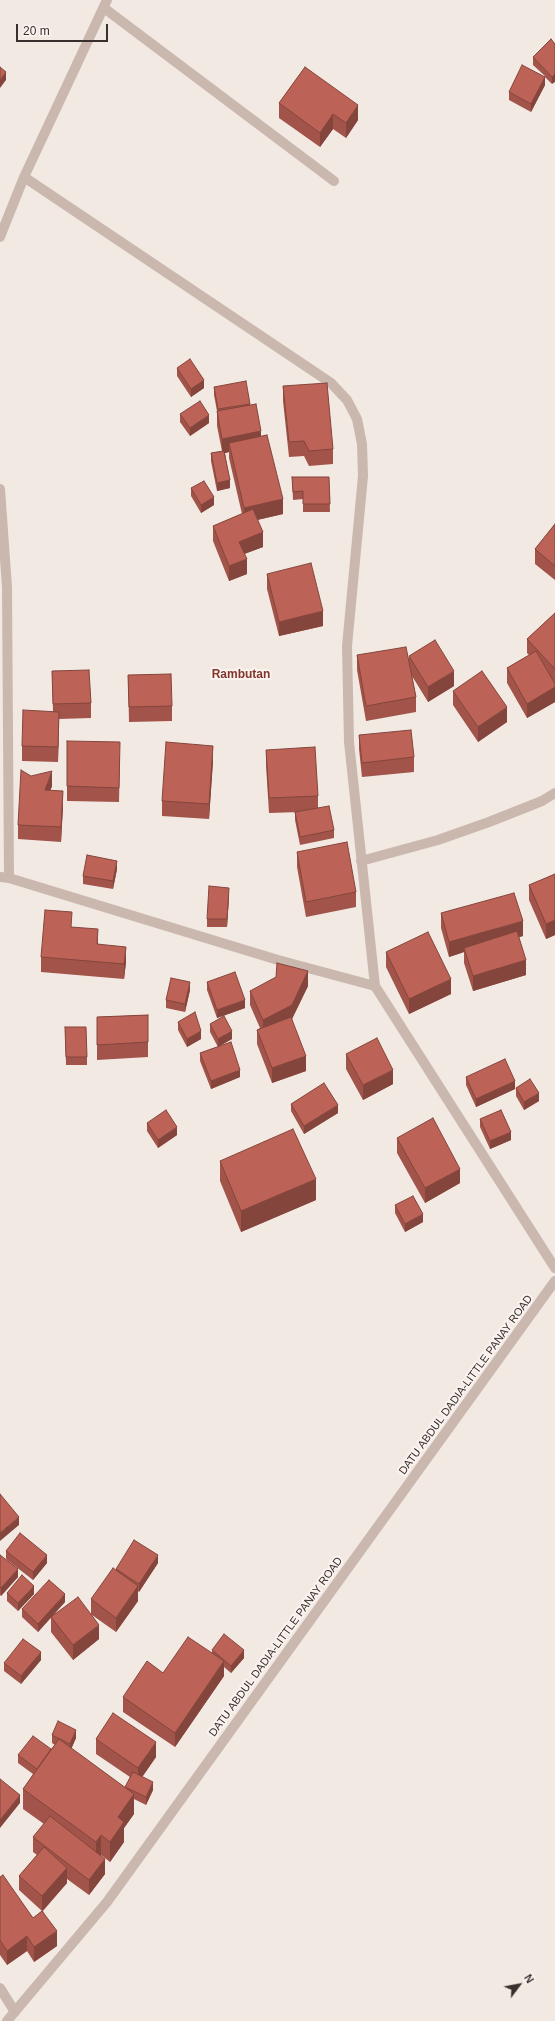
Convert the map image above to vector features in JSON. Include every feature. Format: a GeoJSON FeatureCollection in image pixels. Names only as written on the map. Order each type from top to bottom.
{"type":"FeatureCollection","features":[{"type":"Feature","properties":{"kind":"street"},"geometry":{"type":"LineString","coordinates":[[0,237],[24,177],[105,4],[334,181]]}},
{"type":"Feature","properties":{"kind":"street"},"geometry":{"type":"LineString","coordinates":[[24,177],[331,383],[347,400],[357,419],[362,444],[363,476],[347,646],[349,742],[375,986],[555,1268]]}},
{"type":"Feature","properties":{"kind":"street"},"geometry":{"type":"LineString","coordinates":[[0,489],[8,587],[5,877],[270,958],[375,986]]}},
{"type":"Feature","properties":{"kind":"street"},"geometry":{"type":"LineString","coordinates":[[361,861],[438,840],[542,801],[555,793]]}},
{"type":"Feature","properties":{"kind":"street","name":"DATU ABDUL DADIA-LITTLE PANAY ROAD"},"geometry":{"type":"LineString","coordinates":[[7,2021],[107,1902],[555,1281]]}},
{"type":"Feature","properties":{"kind":"street"},"geometry":{"type":"LineString","coordinates":[[0,1988],[15,2012]]}},
{"type":"Feature","properties":{"kind":"building"},"geometry":{"type":"Polygon","coordinates":[[[551,39],[555,44],[555,74],[552,77],[533,57],[551,39]]]}},
{"type":"Feature","properties":{"kind":"building"},"geometry":{"type":"Polygon","coordinates":[[[522,65],[545,77],[531,104],[509,92],[522,65]]]}},
{"type":"Feature","properties":{"kind":"building"},"geometry":{"type":"Polygon","coordinates":[[[0,67],[6,72],[0,80],[0,67]]]}},
{"type":"Feature","properties":{"kind":"building"},"geometry":{"type":"Polygon","coordinates":[[[305,67],[358,105],[346,123],[333,114],[320,133],[279,103],[305,67]]]}},
{"type":"Feature","properties":{"kind":"building"},"geometry":{"type":"Polygon","coordinates":[[[190,359],[204,380],[191,389],[177,368],[190,359]]]}},
{"type":"Feature","properties":{"kind":"building"},"geometry":{"type":"Polygon","coordinates":[[[246,381],[250,404],[218,409],[214,387],[246,381]]]}},
{"type":"Feature","properties":{"kind":"building"},"geometry":{"type":"Polygon","coordinates":[[[327,383],[333,449],[309,451],[304,441],[289,442],[283,386],[327,383]]]}},
{"type":"Feature","properties":{"kind":"building"},"geometry":{"type":"Polygon","coordinates":[[[200,401],[209,415],[190,428],[180,414],[200,401]]]}},
{"type":"Feature","properties":{"kind":"building"},"geometry":{"type":"Polygon","coordinates":[[[256,404],[261,431],[222,439],[217,411],[256,404]]]}},
{"type":"Feature","properties":{"kind":"building"},"geometry":{"type":"Polygon","coordinates":[[[267,435],[283,499],[244,508],[229,443],[267,435]]]}},
{"type":"Feature","properties":{"kind":"building"},"geometry":{"type":"Polygon","coordinates":[[[224,451],[230,480],[217,483],[211,453],[224,451]]]}},
{"type":"Feature","properties":{"kind":"building"},"geometry":{"type":"Polygon","coordinates":[[[292,477],[329,477],[330,504],[303,504],[303,491],[293,492],[292,477]]]}},
{"type":"Feature","properties":{"kind":"building"},"geometry":{"type":"Polygon","coordinates":[[[204,481],[214,497],[201,505],[191,488],[204,481]]]}},
{"type":"Feature","properties":{"kind":"building"},"geometry":{"type":"Polygon","coordinates":[[[253,509],[263,532],[239,542],[247,559],[229,566],[213,526],[253,509]]]}},
{"type":"Feature","properties":{"kind":"building"},"geometry":{"type":"Polygon","coordinates":[[[555,524],[555,566],[535,549],[555,524]]]}},
{"type":"Feature","properties":{"kind":"building"},"geometry":{"type":"Polygon","coordinates":[[[311,563],[323,611],[279,622],[267,574],[311,563]]]}},
{"type":"Feature","properties":{"kind":"building"},"geometry":{"type":"Polygon","coordinates":[[[555,613],[555,669],[527,639],[555,613]]]}},
{"type":"Feature","properties":{"kind":"building"},"geometry":{"type":"Polygon","coordinates":[[[435,640],[454,671],[428,687],[409,656],[435,640]]]}},
{"type":"Feature","properties":{"kind":"building"},"geometry":{"type":"Polygon","coordinates":[[[406,647],[416,697],[366,706],[357,655],[406,647]]]}},
{"type":"Feature","properties":{"kind":"building"},"geometry":{"type":"Polygon","coordinates":[[[536,651],[555,684],[555,687],[527,704],[507,668],[536,651]]]}},
{"type":"Feature","properties":{"kind":"building"},"geometry":{"type":"Polygon","coordinates":[[[89,670],[91,703],[53,704],[52,671],[89,670]]]}},
{"type":"Feature","properties":{"kind":"building"},"geometry":{"type":"Polygon","coordinates":[[[482,671],[507,707],[478,727],[453,691],[482,671]]]}},
{"type":"Feature","properties":{"kind":"building"},"geometry":{"type":"Polygon","coordinates":[[[171,674],[172,706],[129,707],[128,675],[171,674]]]}},
{"type":"Feature","properties":{"kind":"building"},"geometry":{"type":"Polygon","coordinates":[[[23,710],[59,712],[58,747],[22,746],[23,710]]]}},
{"type":"Feature","properties":{"kind":"building"},"geometry":{"type":"Polygon","coordinates":[[[411,730],[414,757],[362,763],[359,735],[411,730]]]}},
{"type":"Feature","properties":{"kind":"building"},"geometry":{"type":"Polygon","coordinates":[[[67,741],[120,742],[119,788],[67,786],[67,741]]]}},
{"type":"Feature","properties":{"kind":"building"},"geometry":{"type":"Polygon","coordinates":[[[166,742],[213,746],[209,804],[162,801],[166,742]]]}},
{"type":"Feature","properties":{"kind":"building"},"geometry":{"type":"Polygon","coordinates":[[[315,747],[318,796],[269,798],[266,750],[315,747]]]}},
{"type":"Feature","properties":{"kind":"building"},"geometry":{"type":"Polygon","coordinates":[[[21,770],[31,776],[52,771],[45,790],[63,791],[61,827],[18,825],[21,770]]]}},
{"type":"Feature","properties":{"kind":"building"},"geometry":{"type":"Polygon","coordinates":[[[329,806],[334,830],[300,837],[295,812],[329,806]]]}},
{"type":"Feature","properties":{"kind":"building"},"geometry":{"type":"Polygon","coordinates":[[[347,842],[356,892],[306,902],[297,852],[347,842]]]}},
{"type":"Feature","properties":{"kind":"building"},"geometry":{"type":"Polygon","coordinates":[[[87,855],[117,861],[113,881],[83,876],[87,855]]]}},
{"type":"Feature","properties":{"kind":"building"},"geometry":{"type":"Polygon","coordinates":[[[555,874],[555,920],[546,924],[529,885],[555,874]]]}},
{"type":"Feature","properties":{"kind":"building"},"geometry":{"type":"Polygon","coordinates":[[[209,886],[229,888],[227,919],[207,919],[209,886]]]}},
{"type":"Feature","properties":{"kind":"building"},"geometry":{"type":"Polygon","coordinates":[[[514,893],[523,921],[449,942],[441,913],[514,893]]]}},
{"type":"Feature","properties":{"kind":"building"},"geometry":{"type":"Polygon","coordinates":[[[45,910],[72,912],[71,927],[98,929],[97,944],[126,947],[124,964],[41,957],[45,910]]]}},
{"type":"Feature","properties":{"kind":"building"},"geometry":{"type":"Polygon","coordinates":[[[517,931],[526,960],[473,976],[464,948],[517,931]]]}},
{"type":"Feature","properties":{"kind":"building"},"geometry":{"type":"Polygon","coordinates":[[[428,932],[451,979],[409,999],[386,952],[428,932]]]}},
{"type":"Feature","properties":{"kind":"building"},"geometry":{"type":"Polygon","coordinates":[[[277,963],[308,971],[292,1005],[263,1020],[250,991],[276,977],[277,963]]]}},
{"type":"Feature","properties":{"kind":"building"},"geometry":{"type":"Polygon","coordinates":[[[235,972],[245,1000],[217,1010],[207,982],[235,972]]]}},
{"type":"Feature","properties":{"kind":"building"},"geometry":{"type":"Polygon","coordinates":[[[171,978],[190,982],[185,1004],[166,1000],[171,978]]]}},
{"type":"Feature","properties":{"kind":"building"},"geometry":{"type":"Polygon","coordinates":[[[195,1012],[201,1031],[187,1039],[178,1022],[195,1012]]]}},
{"type":"Feature","properties":{"kind":"building"},"geometry":{"type":"Polygon","coordinates":[[[148,1015],[148,1042],[97,1045],[97,1017],[148,1015]]]}},
{"type":"Feature","properties":{"kind":"building"},"geometry":{"type":"Polygon","coordinates":[[[224,1016],[232,1031],[218,1039],[210,1024],[224,1016]]]}},
{"type":"Feature","properties":{"kind":"building"},"geometry":{"type":"Polygon","coordinates":[[[291,1017],[306,1056],[272,1068],[257,1030],[291,1017]]]}},
{"type":"Feature","properties":{"kind":"building"},"geometry":{"type":"Polygon","coordinates":[[[65,1027],[86,1027],[87,1057],[66,1057],[65,1027]]]}},
{"type":"Feature","properties":{"kind":"building"},"geometry":{"type":"Polygon","coordinates":[[[377,1038],[393,1070],[363,1085],[346,1054],[377,1038]]]}},
{"type":"Feature","properties":{"kind":"building"},"geometry":{"type":"Polygon","coordinates":[[[231,1042],[240,1070],[211,1081],[200,1053],[231,1042]]]}},
{"type":"Feature","properties":{"kind":"building"},"geometry":{"type":"Polygon","coordinates":[[[505,1059],[515,1081],[476,1099],[466,1077],[505,1059]]]}},
{"type":"Feature","properties":{"kind":"building"},"geometry":{"type":"Polygon","coordinates":[[[530,1079],[539,1093],[524,1102],[516,1088],[530,1079]]]}},
{"type":"Feature","properties":{"kind":"building"},"geometry":{"type":"Polygon","coordinates":[[[324,1083],[338,1105],[304,1126],[291,1104],[324,1083]]]}},
{"type":"Feature","properties":{"kind":"building"},"geometry":{"type":"Polygon","coordinates":[[[166,1110],[177,1127],[158,1140],[147,1123],[166,1110]]]}},
{"type":"Feature","properties":{"kind":"building"},"geometry":{"type":"Polygon","coordinates":[[[501,1110],[511,1132],[490,1141],[480,1119],[501,1110]]]}},
{"type":"Feature","properties":{"kind":"building"},"geometry":{"type":"Polygon","coordinates":[[[433,1118],[460,1169],[425,1188],[397,1138],[433,1118]]]}},
{"type":"Feature","properties":{"kind":"building"},"geometry":{"type":"Polygon","coordinates":[[[293,1129],[316,1179],[241,1211],[220,1161],[293,1129]]]}},
{"type":"Feature","properties":{"kind":"building"},"geometry":{"type":"Polygon","coordinates":[[[413,1196],[423,1214],[405,1224],[395,1205],[413,1196]]]}},
{"type":"Feature","properties":{"kind":"building"},"geometry":{"type":"Polygon","coordinates":[[[0,1494],[19,1517],[0,1533],[0,1494]]]}},
{"type":"Feature","properties":{"kind":"building"},"geometry":{"type":"Polygon","coordinates":[[[20,1533],[47,1555],[33,1572],[6,1551],[20,1533]]]}},
{"type":"Feature","properties":{"kind":"building"},"geometry":{"type":"Polygon","coordinates":[[[134,1540],[158,1555],[139,1584],[116,1569],[134,1540]]]}},
{"type":"Feature","properties":{"kind":"building"},"geometry":{"type":"Polygon","coordinates":[[[0,1555],[18,1569],[1,1588],[0,1587],[0,1555]]]}},
{"type":"Feature","properties":{"kind":"building"},"geometry":{"type":"Polygon","coordinates":[[[113,1568],[138,1586],[116,1618],[91,1599],[113,1568]]]}},
{"type":"Feature","properties":{"kind":"building"},"geometry":{"type":"Polygon","coordinates":[[[22,1575],[34,1586],[18,1603],[7,1593],[22,1575]]]}},
{"type":"Feature","properties":{"kind":"building"},"geometry":{"type":"Polygon","coordinates":[[[49,1580],[65,1594],[38,1624],[22,1609],[49,1580]]]}},
{"type":"Feature","properties":{"kind":"building"},"geometry":{"type":"Polygon","coordinates":[[[78,1597],[99,1625],[73,1645],[51,1617],[78,1597]]]}},
{"type":"Feature","properties":{"kind":"building"},"geometry":{"type":"Polygon","coordinates":[[[224,1634],[244,1650],[231,1666],[212,1650],[224,1634]]]}},
{"type":"Feature","properties":{"kind":"building"},"geometry":{"type":"Polygon","coordinates":[[[188,1637],[224,1661],[175,1733],[123,1697],[147,1661],[163,1673],[188,1637]]]}},
{"type":"Feature","properties":{"kind":"building"},"geometry":{"type":"Polygon","coordinates":[[[23,1639],[41,1652],[21,1676],[4,1663],[23,1639]]]}},
{"type":"Feature","properties":{"kind":"building"},"geometry":{"type":"Polygon","coordinates":[[[113,1713],[156,1742],[138,1768],[96,1739],[113,1713]]]}},
{"type":"Feature","properties":{"kind":"building"},"geometry":{"type":"Polygon","coordinates":[[[58,1721],[76,1730],[70,1744],[52,1735],[58,1721]]]}},
{"type":"Feature","properties":{"kind":"building"},"geometry":{"type":"Polygon","coordinates":[[[33,1736],[51,1749],[37,1769],[18,1755],[33,1736]]]}},
{"type":"Feature","properties":{"kind":"building"},"geometry":{"type":"Polygon","coordinates":[[[59,1739],[134,1794],[118,1817],[124,1822],[110,1842],[101,1835],[96,1842],[23,1789],[59,1739]]]}},
{"type":"Feature","properties":{"kind":"building"},"geometry":{"type":"Polygon","coordinates":[[[133,1772],[153,1782],[146,1797],[125,1787],[133,1772]]]}},
{"type":"Feature","properties":{"kind":"building"},"geometry":{"type":"Polygon","coordinates":[[[0,1779],[20,1795],[0,1820],[0,1779]]]}},
{"type":"Feature","properties":{"kind":"building"},"geometry":{"type":"Polygon","coordinates":[[[50,1816],[105,1859],[89,1880],[33,1837],[50,1816]]]}},
{"type":"Feature","properties":{"kind":"building"},"geometry":{"type":"Polygon","coordinates":[[[44,1847],[67,1868],[42,1896],[19,1876],[44,1847]]]}},
{"type":"Feature","properties":{"kind":"building"},"geometry":{"type":"Polygon","coordinates":[[[3,1875],[33,1918],[42,1911],[57,1931],[34,1947],[27,1936],[7,1951],[0,1940],[0,1877],[3,1875]]]}},
{"type":"Feature","properties":{"kind":"district","name":"Rambutan"},"geometry":{"type":"Point","coordinates":[241,675]}}]}
